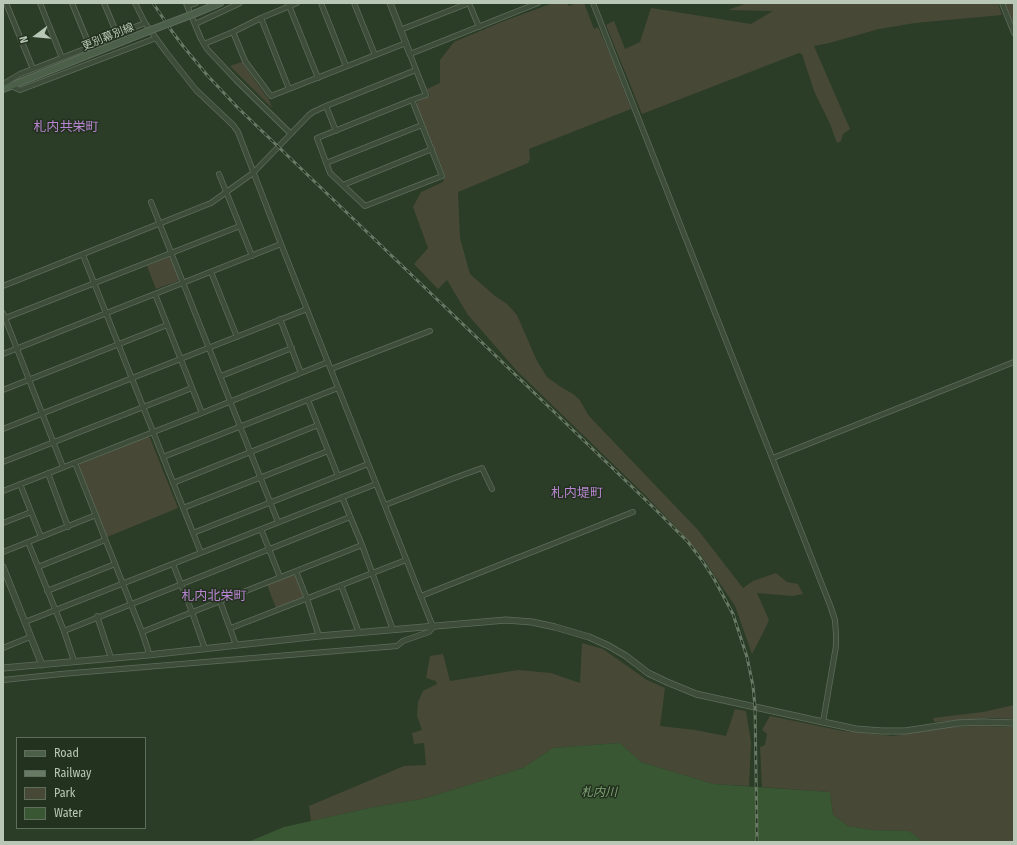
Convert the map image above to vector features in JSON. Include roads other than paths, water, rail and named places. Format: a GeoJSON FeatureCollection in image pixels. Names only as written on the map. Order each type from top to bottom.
{"type":"FeatureCollection","features":[{"type":"Feature","properties":{"kind":"main road","name":"更別幕別線"},"geometry":{"type":"LineString","coordinates":[[3,89],[220,3]]}},
{"type":"Feature","properties":{"kind":"street"},"geometry":{"type":"LineString","coordinates":[[6,3],[33,69]]}},
{"type":"Feature","properties":{"kind":"street"},"geometry":{"type":"LineString","coordinates":[[40,3],[62,58]]}},
{"type":"Feature","properties":{"kind":"street"},"geometry":{"type":"LineString","coordinates":[[72,3],[90,47]]}},
{"type":"Feature","properties":{"kind":"street"},"geometry":{"type":"LineString","coordinates":[[104,3],[117,34]]}},
{"type":"Feature","properties":{"kind":"street"},"geometry":{"type":"LineString","coordinates":[[135,3],[145,23],[196,90],[233,125],[238,132],[433,627]]}},
{"type":"Feature","properties":{"kind":"street"},"geometry":{"type":"LineString","coordinates":[[196,3],[187,5],[194,24],[207,49],[291,134]]}},
{"type":"Feature","properties":{"kind":"street"},"geometry":{"type":"LineString","coordinates":[[194,24],[240,3]]}},
{"type":"Feature","properties":{"kind":"street"},"geometry":{"type":"LineString","coordinates":[[204,44],[289,5],[297,3]]}},
{"type":"Feature","properties":{"kind":"street"},"geometry":{"type":"LineString","coordinates":[[321,3],[346,66]]}},
{"type":"Feature","properties":{"kind":"street"},"geometry":{"type":"LineString","coordinates":[[354,3],[375,55]]}},
{"type":"Feature","properties":{"kind":"street"},"geometry":{"type":"LineString","coordinates":[[390,3],[426,95],[412,100],[317,138],[330,173],[365,206],[442,176],[412,100]]}},
{"type":"Feature","properties":{"kind":"street"},"geometry":{"type":"LineString","coordinates":[[400,30],[469,3],[479,27]]}},
{"type":"Feature","properties":{"kind":"street"},"geometry":{"type":"LineString","coordinates":[[410,54],[538,3]]}},
{"type":"Feature","properties":{"kind":"street"},"geometry":{"type":"LineString","coordinates":[[593,3],[773,458],[835,620],[836,646],[823,722]]}},
{"type":"Feature","properties":{"kind":"street"},"geometry":{"type":"LineString","coordinates":[[1002,3],[1014,33]]}},
{"type":"Feature","properties":{"kind":"street"},"geometry":{"type":"LineString","coordinates":[[289,5],[318,78]]}},
{"type":"Feature","properties":{"kind":"street"},"geometry":{"type":"LineString","coordinates":[[261,18],[289,89]]}},
{"type":"Feature","properties":{"kind":"street"},"geometry":{"type":"LineString","coordinates":[[3,84],[20,74],[90,47],[145,23]]}},
{"type":"Feature","properties":{"kind":"street"},"geometry":{"type":"LineString","coordinates":[[233,32],[245,61],[271,96],[406,43]]}},
{"type":"Feature","properties":{"kind":"street"},"geometry":{"type":"LineString","coordinates":[[11,86],[20,90],[156,38]]}},
{"type":"Feature","properties":{"kind":"street"},"geometry":{"type":"LineString","coordinates":[[3,286],[211,203],[253,173],[309,115],[326,106],[416,70]]}},
{"type":"Feature","properties":{"kind":"street"},"geometry":{"type":"LineString","coordinates":[[326,106],[336,131]]}},
{"type":"Feature","properties":{"kind":"street"},"geometry":{"type":"LineString","coordinates":[[326,163],[422,125]]}},
{"type":"Feature","properties":{"kind":"street"},"geometry":{"type":"LineString","coordinates":[[343,185],[432,149]]}},
{"type":"Feature","properties":{"kind":"street"},"geometry":{"type":"LineString","coordinates":[[219,174],[252,256]]}},
{"type":"Feature","properties":{"kind":"street"},"geometry":{"type":"LineString","coordinates":[[152,202],[278,522]]}},
{"type":"Feature","properties":{"kind":"street"},"geometry":{"type":"LineString","coordinates":[[4,319],[240,226]]}},
{"type":"Feature","properties":{"kind":"street"},"geometry":{"type":"LineString","coordinates":[[3,354],[281,244]]}},
{"type":"Feature","properties":{"kind":"street"},"geometry":{"type":"LineString","coordinates":[[83,254],[201,553]]}},
{"type":"Feature","properties":{"kind":"street"},"geometry":{"type":"LineString","coordinates":[[211,272],[237,337]]}},
{"type":"Feature","properties":{"kind":"street"},"geometry":{"type":"LineString","coordinates":[[155,294],[202,413]]}},
{"type":"Feature","properties":{"kind":"street"},"geometry":{"type":"LineString","coordinates":[[3,429],[307,309]]}},
{"type":"Feature","properties":{"kind":"street"},"geometry":{"type":"LineString","coordinates":[[3,313],[4,319],[17,348],[63,467]]}},
{"type":"Feature","properties":{"kind":"street"},"geometry":{"type":"LineString","coordinates":[[280,319],[301,373]]}},
{"type":"Feature","properties":{"kind":"street"},"geometry":{"type":"LineString","coordinates":[[3,390],[167,325]]}},
{"type":"Feature","properties":{"kind":"street"},"geometry":{"type":"LineString","coordinates":[[331,369],[430,331]]}},
{"type":"Feature","properties":{"kind":"street"},"geometry":{"type":"LineString","coordinates":[[220,376],[292,348]]}},
{"type":"Feature","properties":{"kind":"street"},"geometry":{"type":"LineString","coordinates":[[3,490],[202,413],[328,362]]}},
{"type":"Feature","properties":{"kind":"street"},"geometry":{"type":"LineString","coordinates":[[773,458],[1014,362]]}},
{"type":"Feature","properties":{"kind":"street"},"geometry":{"type":"LineString","coordinates":[[3,462],[192,388]]}},
{"type":"Feature","properties":{"kind":"street"},"geometry":{"type":"LineString","coordinates":[[163,457],[338,388]]}},
{"type":"Feature","properties":{"kind":"street"},"geometry":{"type":"LineString","coordinates":[[308,400],[338,476]]}},
{"type":"Feature","properties":{"kind":"street"},"geometry":{"type":"LineString","coordinates":[[173,482],[318,426]]}},
{"type":"Feature","properties":{"kind":"street"},"geometry":{"type":"LineString","coordinates":[[183,508],[328,450]]}},
{"type":"Feature","properties":{"kind":"street"},"geometry":{"type":"LineString","coordinates":[[75,463],[142,632],[148,654]]}},
{"type":"Feature","properties":{"kind":"street"},"geometry":{"type":"LineString","coordinates":[[193,533],[368,464]]}},
{"type":"Feature","properties":{"kind":"street"},"geometry":{"type":"LineString","coordinates":[[385,505],[482,468],[492,489]]}},
{"type":"Feature","properties":{"kind":"street"},"geometry":{"type":"LineString","coordinates":[[48,473],[68,527]]}},
{"type":"Feature","properties":{"kind":"street"},"geometry":{"type":"LineString","coordinates":[[20,484],[41,537]]}},
{"type":"Feature","properties":{"kind":"street"},"geometry":{"type":"LineString","coordinates":[[25,622],[376,484]]}},
{"type":"Feature","properties":{"kind":"street"},"geometry":{"type":"LineString","coordinates":[[342,497],[362,545],[393,630]]}},
{"type":"Feature","properties":{"kind":"street"},"geometry":{"type":"LineString","coordinates":[[3,523],[31,512]]}},
{"type":"Feature","properties":{"kind":"street"},"geometry":{"type":"LineString","coordinates":[[421,596],[633,512]]}},
{"type":"Feature","properties":{"kind":"street"},"geometry":{"type":"LineString","coordinates":[[3,552],[96,516]]}},
{"type":"Feature","properties":{"kind":"street"},"geometry":{"type":"LineString","coordinates":[[64,631],[97,616],[350,517]]}},
{"type":"Feature","properties":{"kind":"street"},"geometry":{"type":"LineString","coordinates":[[261,529],[280,577]]}},
{"type":"Feature","properties":{"kind":"street"},"geometry":{"type":"LineString","coordinates":[[38,567],[106,540]]}},
{"type":"Feature","properties":{"kind":"street"},"geometry":{"type":"LineString","coordinates":[[28,542],[56,610],[74,661]]}},
{"type":"Feature","properties":{"kind":"street"},"geometry":{"type":"LineString","coordinates":[[142,632],[362,545]]}},
{"type":"Feature","properties":{"kind":"street"},"geometry":{"type":"LineString","coordinates":[[230,628],[406,560]]}},
{"type":"Feature","properties":{"kind":"street"},"geometry":{"type":"LineString","coordinates":[[47,591],[115,564]]}},
{"type":"Feature","properties":{"kind":"street"},"geometry":{"type":"LineString","coordinates":[[173,564],[205,649]]}},
{"type":"Feature","properties":{"kind":"street"},"geometry":{"type":"LineString","coordinates":[[3,567],[42,665]]}},
{"type":"Feature","properties":{"kind":"street"},"geometry":{"type":"LineString","coordinates":[[296,571],[319,636]]}},
{"type":"Feature","properties":{"kind":"street"},"geometry":{"type":"LineString","coordinates":[[341,585],[359,633]]}},
{"type":"Feature","properties":{"kind":"street"},"geometry":{"type":"LineString","coordinates":[[220,601],[236,645]]}},
{"type":"Feature","properties":{"kind":"street"},"geometry":{"type":"LineString","coordinates":[[97,616],[111,658]]}},
{"type":"Feature","properties":{"kind":"street"},"geometry":{"type":"LineString","coordinates":[[3,668],[205,649],[319,636],[506,620],[532,622],[555,627],[600,641],[626,656],[648,673],[696,694],[856,729],[905,731],[958,722],[1014,723]]}},
{"type":"Feature","properties":{"kind":"street"},"geometry":{"type":"LineString","coordinates":[[3,680],[397,646],[403,641],[429,632],[433,627]]}},
{"type":"Feature","properties":{"kind":"street"},"geometry":{"type":"LineString","coordinates":[[3,648],[30,637]]}},
{"type":"Feature","properties":{"kind":"water","name":"札内川"},"geometry":{"type":"Polygon","coordinates":[[[620,743],[641,762],[713,784],[830,792],[833,815],[848,826],[872,830],[909,831],[923,842],[248,842],[284,827],[374,807],[422,799],[462,787],[523,768],[553,748],[620,743]]]}},
{"type":"Feature","properties":{"kind":"railway"},"geometry":{"type":"LineString","coordinates":[[153,3],[183,46],[207,75],[238,108],[653,507],[688,542],[701,559],[713,577],[733,614],[747,657],[753,686],[755,707],[757,842]]}},
{"type":"Feature","properties":{"kind":"district","name":"札内共栄町"},"geometry":{"type":"Point","coordinates":[66,127]}},
{"type":"Feature","properties":{"kind":"district","name":"札内堤町"},"geometry":{"type":"Point","coordinates":[577,493]}},
{"type":"Feature","properties":{"kind":"district","name":"札内北栄町"},"geometry":{"type":"Point","coordinates":[214,596]}}]}
